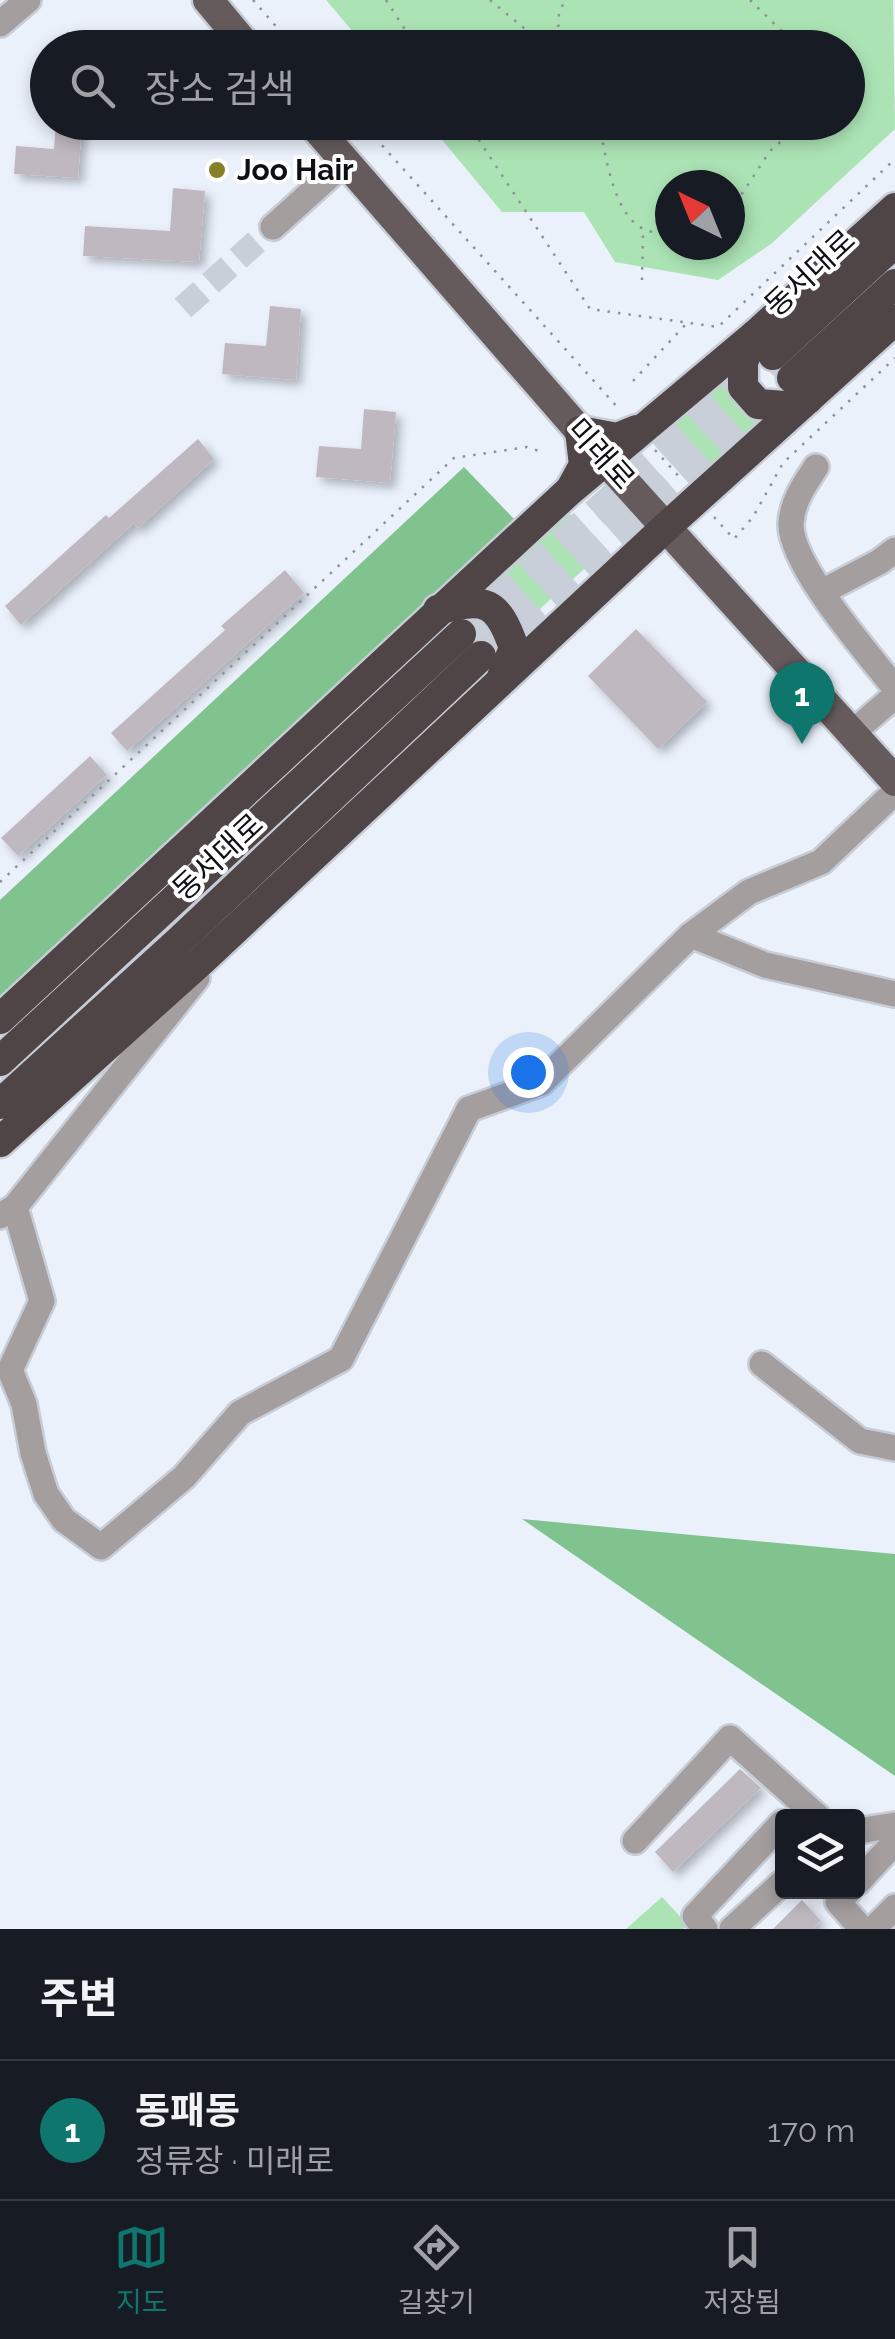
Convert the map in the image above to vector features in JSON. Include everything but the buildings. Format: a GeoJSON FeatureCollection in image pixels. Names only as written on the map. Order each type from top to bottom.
{"type":"FeatureCollection","features":[{"type":"Feature","properties":{"kind":"highway"},"geometry":{"type":"LineString","coordinates":[[0,1142],[239,925],[481,657],[666,526],[895,208]]}},
{"type":"Feature","properties":{"kind":"highway","name":"동서대로"},"geometry":{"type":"LineString","coordinates":[[783,367],[895,243]]}},
{"type":"Feature","properties":{"kind":"highway"},"geometry":{"type":"LineString","coordinates":[[783,367],[895,284]]}},
{"type":"Feature","properties":{"kind":"highway"},"geometry":{"type":"LineString","coordinates":[[0,1019],[438,610],[605,460],[645,432],[895,320]]}},
{"type":"Feature","properties":{"kind":"highway"},"geometry":{"type":"LineString","coordinates":[[568,492],[584,465],[580,431],[616,438],[645,432]]}},
{"type":"Feature","properties":{"kind":"highway"},"geometry":{"type":"LineString","coordinates":[[438,610],[470,601],[490,606],[505,622],[514,648],[481,657]]}},
{"type":"Feature","properties":{"kind":"highway","name":"동서대로"},"geometry":{"type":"LineString","coordinates":[[0,1061],[481,657]]}},
{"type":"Feature","properties":{"kind":"highway","name":"동서대로"},"geometry":{"type":"LineString","coordinates":[[0,1104],[180,941],[481,657]]}},
{"type":"Feature","properties":{"kind":"main road"},"geometry":{"type":"LineString","coordinates":[[208,0],[233,30]]}},
{"type":"Feature","properties":{"kind":"main road","name":"미래로"},"geometry":{"type":"LineString","coordinates":[[326,140],[605,460],[895,781]]}},
{"type":"Feature","properties":{"kind":"street"},"geometry":{"type":"LineString","coordinates":[[0,24],[28,0]]}},
{"type":"Feature","properties":{"kind":"street"},"geometry":{"type":"LineString","coordinates":[[273,226],[345,162]]}},
{"type":"Feature","properties":{"kind":"street"},"geometry":{"type":"LineString","coordinates":[[816,468],[798,492],[790,526],[804,562],[822,592],[895,692],[852,733]]}},
{"type":"Feature","properties":{"kind":"street"},"geometry":{"type":"LineString","coordinates":[[822,592],[895,550]]}},
{"type":"Feature","properties":{"kind":"street"},"geometry":{"type":"LineString","coordinates":[[239,925],[8,1212],[42,1302],[5,1370],[24,1404],[32,1453],[46,1494],[64,1520],[101,1547],[184,1477],[240,1412],[341,1359],[469,1109],[542,1083],[691,935],[749,892],[821,862],[895,792]]}},
{"type":"Feature","properties":{"kind":"street"},"geometry":{"type":"LineString","coordinates":[[691,935],[765,964],[895,994]]}},
{"type":"Feature","properties":{"kind":"street"},"geometry":{"type":"LineString","coordinates":[[762,1364],[860,1441],[895,1448]]}},
{"type":"Feature","properties":{"kind":"street"},"geometry":{"type":"LineString","coordinates":[[635,1841],[730,1738],[800,1809]]}},
{"type":"Feature","properties":{"kind":"street"},"geometry":{"type":"LineString","coordinates":[[865,1829],[895,1825]]}},
{"type":"Feature","properties":{"kind":"street"},"geometry":{"type":"LineString","coordinates":[[705,1929],[695,1916],[775,1830]]}},
{"type":"Feature","properties":{"kind":"street"},"geometry":{"type":"LineString","coordinates":[[865,1874],[895,1842]]}},
{"type":"Feature","properties":{"kind":"street"},"geometry":{"type":"LineString","coordinates":[[732,1929],[775,1889]]}},
{"type":"Feature","properties":{"kind":"street"},"geometry":{"type":"LineString","coordinates":[[841,1899],[838,1902],[860,1927],[895,1907]]}},
{"type":"Feature","properties":{"kind":"path"},"geometry":{"type":"LineString","coordinates":[[253,0],[279,30]]}},
{"type":"Feature","properties":{"kind":"path"},"geometry":{"type":"LineString","coordinates":[[386,0],[405,30]]}},
{"type":"Feature","properties":{"kind":"path"},"geometry":{"type":"LineString","coordinates":[[490,0],[526,30]]}},
{"type":"Feature","properties":{"kind":"path"},"geometry":{"type":"LineString","coordinates":[[558,30],[565,0]]}},
{"type":"Feature","properties":{"kind":"path"},"geometry":{"type":"LineString","coordinates":[[750,0],[781,30]]}},
{"type":"Feature","properties":{"kind":"path"},"geometry":{"type":"LineString","coordinates":[[377,140],[645,432],[682,480]]}},
{"type":"Feature","properties":{"kind":"path"},"geometry":{"type":"LineString","coordinates":[[479,140],[590,309],[718,327],[895,159]]}},
{"type":"Feature","properties":{"kind":"path"},"geometry":{"type":"LineString","coordinates":[[603,140],[611,181],[626,212],[643,230],[655,232]]}},
{"type":"Feature","properties":{"kind":"path"},"geometry":{"type":"LineString","coordinates":[[745,189],[770,151],[782,140]]}},
{"type":"Feature","properties":{"kind":"path"},"geometry":{"type":"LineString","coordinates":[[642,280],[643,230]]}},
{"type":"Feature","properties":{"kind":"path"},"geometry":{"type":"LineString","coordinates":[[633,381],[687,322]]}},
{"type":"Feature","properties":{"kind":"path"},"geometry":{"type":"LineString","coordinates":[[708,510],[734,539],[754,516],[783,463],[895,358]]}},
{"type":"Feature","properties":{"kind":"path"},"geometry":{"type":"LineString","coordinates":[[0,882],[454,458],[527,448],[545,454]]}},
{"type":"Feature","properties":{"kind":"green space"},"geometry":{"type":"Polygon","coordinates":[[[326,0],[893,0],[895,129],[771,244],[718,280],[615,262],[584,212],[502,212],[442,140],[865,140],[865,30],[352,30],[326,0]]]}},
{"type":"Feature","properties":{"kind":"green space"},"geometry":{"type":"Polygon","coordinates":[[[726,379],[733,394],[777,420],[702,487],[659,439],[726,379]]]}},
{"type":"Feature","properties":{"kind":"green space"},"geometry":{"type":"Polygon","coordinates":[[[464,467],[516,521],[0,1001],[0,900],[464,467]]]}},
{"type":"Feature","properties":{"kind":"green space"},"geometry":{"type":"Polygon","coordinates":[[[566,510],[604,551],[521,626],[473,590],[566,510]]]}},
{"type":"Feature","properties":{"kind":"green space"},"geometry":{"type":"Polygon","coordinates":[[[522,1519],[895,1554],[895,1776],[522,1519]]]}},
{"type":"Feature","properties":{"kind":"green space"},"geometry":{"type":"Polygon","coordinates":[[[662,1897],[688,1925],[683,1929],[626,1929],[662,1897]]]}},
{"type":"Feature","properties":{"kind":"tunnel"},"geometry":{"type":"LineString","coordinates":[[183,308],[273,227]]}},
{"type":"Feature","properties":{"kind":"tunnel"},"geometry":{"type":"LineString","coordinates":[[461,634],[773,355]]}},
{"type":"Feature","properties":{"kind":"tunnel"},"geometry":{"type":"LineString","coordinates":[[481,656],[792,378]]}},
{"type":"Feature","properties":{"kind":"place","name":"Joo Hair"},"geometry":{"type":"Point","coordinates":[217,170]}},
{"type":"Feature","properties":{"kind":"place","name":"동패동"},"geometry":{"type":"Point","coordinates":[802,744]}}]}
